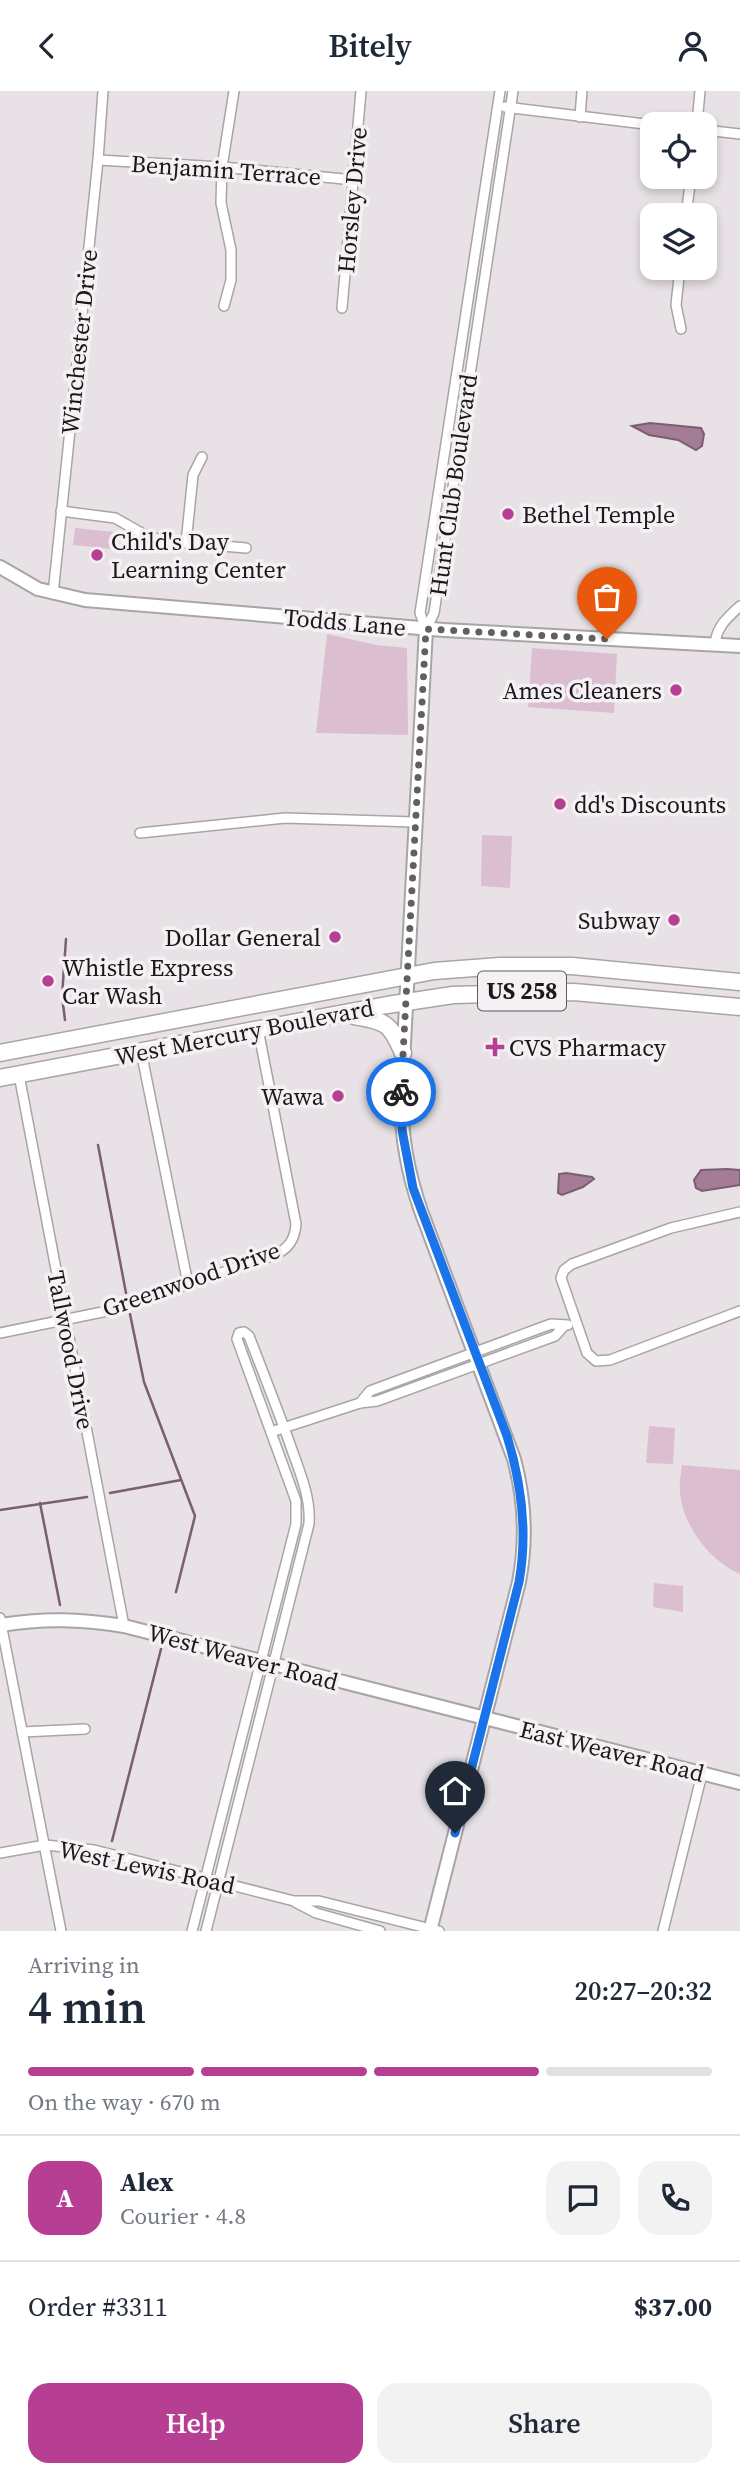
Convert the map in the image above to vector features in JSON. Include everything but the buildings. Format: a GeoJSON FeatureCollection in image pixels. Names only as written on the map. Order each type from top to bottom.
{"type":"FeatureCollection","features":[{"type":"Feature","properties":{"kind":"highway","name":"West Mercury Boulevard"},"geometry":{"type":"LineString","coordinates":[[0,1053],[407,975],[472,967],[600,967],[740,982]]}},
{"type":"Feature","properties":{"kind":"highway","name":"West Mercury Boulevard"},"geometry":{"type":"LineString","coordinates":[[0,1079],[406,1002],[479,993],[574,992],[740,1007]]}},
{"type":"Feature","properties":{"kind":"highway"},"geometry":{"type":"LineString","coordinates":[[341,1014],[386,1023],[393,1031],[403,1053]]}},
{"type":"Feature","properties":{"kind":"main road","name":"Todds Lane"},"geometry":{"type":"LineString","coordinates":[[0,566],[38,589],[85,600],[426,629],[740,646]]}},
{"type":"Feature","properties":{"kind":"main road"},"geometry":{"type":"LineString","coordinates":[[426,629],[401,1119],[408,1169],[421,1211],[514,1459],[522,1499],[524,1528],[519,1582],[433,1930]]}},
{"type":"Feature","properties":{"kind":"main road","name":"West Weaver Road"},"geometry":{"type":"LineString","coordinates":[[0,1623],[41,1619],[84,1620],[124,1626],[484,1718]]}},
{"type":"Feature","properties":{"kind":"main road","name":"East Weaver Road"},"geometry":{"type":"LineString","coordinates":[[484,1718],[740,1783]]}},
{"type":"Feature","properties":{"kind":"street","name":"Winchester Drive"},"geometry":{"type":"LineString","coordinates":[[52,594],[103,91]]}},
{"type":"Feature","properties":{"kind":"street"},"geometry":{"type":"LineString","coordinates":[[224,306],[231,280],[231,250],[221,203],[222,167],[234,91]]}},
{"type":"Feature","properties":{"kind":"street","name":"Horsley Drive"},"geometry":{"type":"LineString","coordinates":[[342,308],[361,91]]}},
{"type":"Feature","properties":{"kind":"street","name":"Hunt Club Boulevard"},"geometry":{"type":"LineString","coordinates":[[426,629],[420,613],[500,91]]}},
{"type":"Feature","properties":{"kind":"street","name":"Hunt Club Boulevard"},"geometry":{"type":"LineString","coordinates":[[426,629],[434,613],[513,91]]}},
{"type":"Feature","properties":{"kind":"street"},"geometry":{"type":"LineString","coordinates":[[580,117],[582,91]]}},
{"type":"Feature","properties":{"kind":"street"},"geometry":{"type":"LineString","coordinates":[[698,112],[700,91]]}},
{"type":"Feature","properties":{"kind":"street"},"geometry":{"type":"LineString","coordinates":[[498,106],[640,124]]}},
{"type":"Feature","properties":{"kind":"street"},"geometry":{"type":"LineString","coordinates":[[717,131],[740,134]]}},
{"type":"Feature","properties":{"kind":"street","name":"Benjamin Terrace"},"geometry":{"type":"LineString","coordinates":[[98,160],[222,167],[354,180]]}},
{"type":"Feature","properties":{"kind":"street"},"geometry":{"type":"LineString","coordinates":[[679,280],[676,306],[681,328]]}},
{"type":"Feature","properties":{"kind":"street"},"geometry":{"type":"LineString","coordinates":[[186,543],[193,475],[202,457]]}},
{"type":"Feature","properties":{"kind":"street"},"geometry":{"type":"LineString","coordinates":[[61,511],[115,517],[153,539],[246,548]]}},
{"type":"Feature","properties":{"kind":"street"},"geometry":{"type":"LineString","coordinates":[[715,645],[719,627],[740,606]]}},
{"type":"Feature","properties":{"kind":"street"},"geometry":{"type":"LineString","coordinates":[[140,833],[285,818],[415,822]]}},
{"type":"Feature","properties":{"kind":"street","name":"Greenwood Drive"},"geometry":{"type":"LineString","coordinates":[[0,1333],[112,1310],[279,1253],[288,1246],[294,1235],[295,1218],[258,1029]]}},
{"type":"Feature","properties":{"kind":"street"},"geometry":{"type":"LineString","coordinates":[[141,1051],[188,1284]]}},
{"type":"Feature","properties":{"kind":"street","name":"Tallwood Drive"},"geometry":{"type":"LineString","coordinates":[[19,1075],[124,1626]]}},
{"type":"Feature","properties":{"kind":"street"},"geometry":{"type":"LineString","coordinates":[[740,1212],[671,1228],[569,1266],[562,1273],[561,1281],[588,1356],[596,1361],[603,1361],[740,1311]]}},
{"type":"Feature","properties":{"kind":"street"},"geometry":{"type":"LineString","coordinates":[[271,1432],[360,1403],[377,1401],[480,1365],[555,1336],[564,1326],[575,1322]]}},
{"type":"Feature","properties":{"kind":"street"},"geometry":{"type":"LineString","coordinates":[[360,1403],[370,1391],[474,1351],[551,1324],[564,1326]]}},
{"type":"Feature","properties":{"kind":"street"},"geometry":{"type":"LineString","coordinates":[[192,1931],[267,1663],[309,1524],[308,1496],[284,1427],[249,1336],[241,1332],[237,1339],[297,1511],[267,1663],[206,1931]]}},
{"type":"Feature","properties":{"kind":"street"},"geometry":{"type":"LineString","coordinates":[[0,1623],[61,1931]]}},
{"type":"Feature","properties":{"kind":"street"},"geometry":{"type":"LineString","coordinates":[[22,1732],[85,1730]]}},
{"type":"Feature","properties":{"kind":"street"},"geometry":{"type":"LineString","coordinates":[[663,1931],[702,1774]]}},
{"type":"Feature","properties":{"kind":"street","name":"West Lewis Road"},"geometry":{"type":"LineString","coordinates":[[0,1853],[45,1845],[94,1850],[294,1901],[328,1903],[433,1930]]}},
{"type":"Feature","properties":{"kind":"street","name":"West Lewis Road"},"geometry":{"type":"LineString","coordinates":[[294,1901],[316,1913],[380,1931]]}},
{"type":"Feature","properties":{"kind":"shaded area"},"geometry":{"type":"Polygon","coordinates":[[[650,423],[701,428],[704,434],[702,446],[696,450],[678,440],[649,435],[632,426],[650,423]]]}},
{"type":"Feature","properties":{"kind":"shaded area"},"geometry":{"type":"Polygon","coordinates":[[[75,528],[114,532],[113,549],[73,545],[75,528]]]}},
{"type":"Feature","properties":{"kind":"shaded area"},"geometry":{"type":"Polygon","coordinates":[[[327,634],[376,645],[407,648],[408,735],[316,733],[327,634]]]}},
{"type":"Feature","properties":{"kind":"shaded area"},"geometry":{"type":"Polygon","coordinates":[[[532,648],[617,654],[614,713],[528,707],[532,648]]]}},
{"type":"Feature","properties":{"kind":"shaded area"},"geometry":{"type":"Polygon","coordinates":[[[482,835],[512,836],[510,888],[481,886],[482,835]]]}},
{"type":"Feature","properties":{"kind":"shaded area"},"geometry":{"type":"Polygon","coordinates":[[[701,1170],[740,1170],[740,1185],[702,1191],[696,1188],[694,1180],[701,1170]]]}},
{"type":"Feature","properties":{"kind":"shaded area"},"geometry":{"type":"Polygon","coordinates":[[[559,1174],[594,1179],[583,1187],[562,1195],[558,1193],[559,1174]]]}},
{"type":"Feature","properties":{"kind":"shaded area"},"geometry":{"type":"Polygon","coordinates":[[[649,1426],[675,1428],[673,1464],[646,1463],[649,1426]]]}},
{"type":"Feature","properties":{"kind":"shaded area"},"geometry":{"type":"Polygon","coordinates":[[[682,1465],[740,1470],[740,1574],[718,1561],[692,1530],[680,1493],[682,1465]]]}},
{"type":"Feature","properties":{"kind":"shaded area"},"geometry":{"type":"Polygon","coordinates":[[[654,1583],[683,1586],[683,1612],[653,1607],[654,1583]]]}},
{"type":"Feature","properties":{"kind":"waterway"},"geometry":{"type":"LineString","coordinates":[[65,1020],[62,996],[66,939]]}},
{"type":"Feature","properties":{"kind":"waterway"},"geometry":{"type":"LineString","coordinates":[[98,1145],[126,1293]]}},
{"type":"Feature","properties":{"kind":"waterway"},"geometry":{"type":"LineString","coordinates":[[130,1314],[144,1382],[195,1516],[176,1592]]}},
{"type":"Feature","properties":{"kind":"waterway"},"geometry":{"type":"LineString","coordinates":[[110,1493],[181,1480]]}},
{"type":"Feature","properties":{"kind":"waterway"},"geometry":{"type":"LineString","coordinates":[[0,1510],[87,1497]]}},
{"type":"Feature","properties":{"kind":"waterway"},"geometry":{"type":"LineString","coordinates":[[40,1503],[60,1605]]}},
{"type":"Feature","properties":{"kind":"waterway"},"geometry":{"type":"LineString","coordinates":[[112,1841],[161,1649]]}},
{"type":"Feature","properties":{"kind":"way so far"},"geometry":{"type":"LineString","coordinates":[[401,1092],[426,629],[607,639]]}},
{"type":"Feature","properties":{"kind":"place","name":"Bethel Temple"},"geometry":{"type":"Point","coordinates":[508,514]}},
{"type":"Feature","properties":{"kind":"place","name":"Child's Day Learning Center"},"geometry":{"type":"Point","coordinates":[97,555]}},
{"type":"Feature","properties":{"kind":"place","name":"Ames Cleaners"},"geometry":{"type":"Point","coordinates":[676,690]}},
{"type":"Feature","properties":{"kind":"place","name":"dd's Discounts"},"geometry":{"type":"Point","coordinates":[560,804]}},
{"type":"Feature","properties":{"kind":"place","name":"Subway"},"geometry":{"type":"Point","coordinates":[674,920]}},
{"type":"Feature","properties":{"kind":"place","name":"Dollar General"},"geometry":{"type":"Point","coordinates":[335,937]}},
{"type":"Feature","properties":{"kind":"place","name":"Whistle Express Car Wash"},"geometry":{"type":"Point","coordinates":[48,981]}},
{"type":"Feature","properties":{"kind":"place","name":"CVS Pharmacy"},"geometry":{"type":"Point","coordinates":[495,1047]}},
{"type":"Feature","properties":{"kind":"place","name":"Wawa"},"geometry":{"type":"Point","coordinates":[338,1096]}},
{"type":"Feature","properties":{"kind":"route"},"geometry":{"type":"LineString","coordinates":[[401,1092],[402,1130],[413,1188],[507,1436],[517,1470],[524,1513],[519,1582],[455,1833]]}}]}
